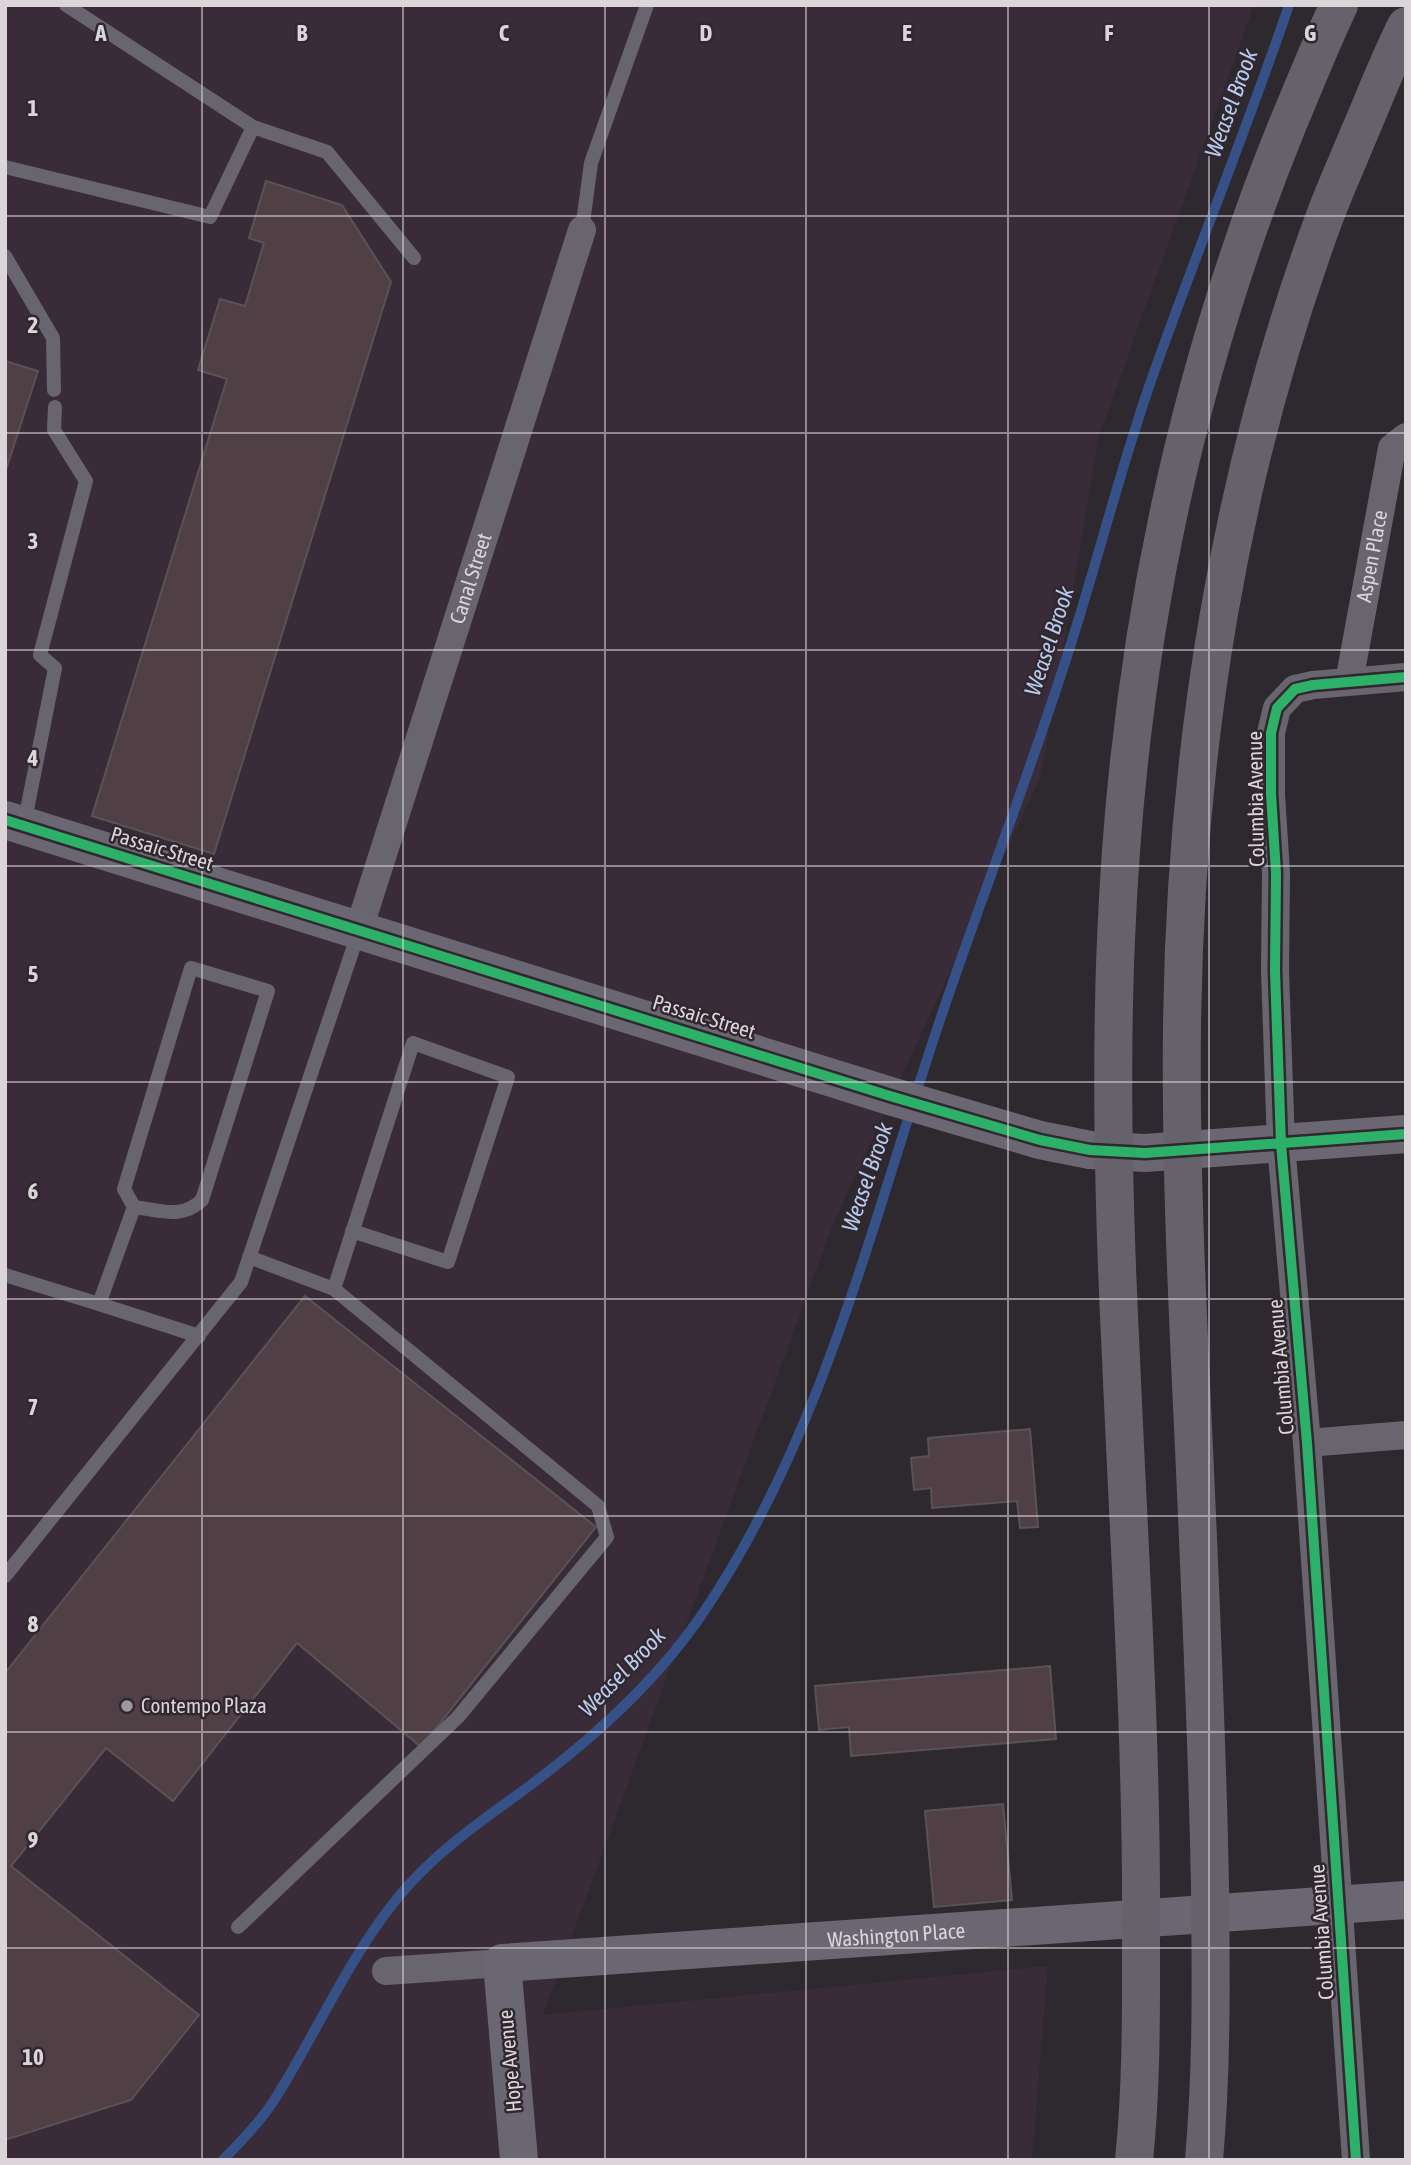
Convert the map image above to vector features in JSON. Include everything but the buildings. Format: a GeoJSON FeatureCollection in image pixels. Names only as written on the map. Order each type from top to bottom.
{"type":"FeatureCollection","features":[{"type":"Feature","properties":{"kind":"highway"},"geometry":{"type":"LineString","coordinates":[[1134,2160],[1140,2063],[1141,1980],[1138,1728],[1115,1228],[1113,1101],[1116,937],[1130,748],[1158,561],[1179,464],[1229,284],[1262,190],[1339,5]]}},
{"type":"Feature","properties":{"kind":"highway"},"geometry":{"type":"LineString","coordinates":[[1204,2160],[1210,2056],[1211,1969],[1207,1739],[1182,1096],[1182,1023],[1191,834],[1198,755],[1226,572],[1266,404],[1325,215],[1406,26]]}},
{"type":"Feature","properties":{"kind":"street","name":"Canal Street"},"geometry":{"type":"LineString","coordinates":[[359,929],[582,230]]}},
{"type":"Feature","properties":{"kind":"street","name":"Aspen Place"},"geometry":{"type":"LineString","coordinates":[[1349,681],[1392,449],[1406,437]]}},
{"type":"Feature","properties":{"kind":"street","name":"Columbia Avenue"},"geometry":{"type":"LineString","coordinates":[[1356,2160],[1307,1443],[1281,1144],[1271,733],[1277,708],[1295,689],[1349,681],[1406,677]]}},
{"type":"Feature","properties":{"kind":"street","name":"Passaic Street"},"geometry":{"type":"LineString","coordinates":[[15,823],[890,1096],[1040,1140],[1090,1150],[1145,1153],[1406,1134]]}},
{"type":"Feature","properties":{"kind":"street"},"geometry":{"type":"LineString","coordinates":[[1307,1443],[1406,1435]]}},
{"type":"Feature","properties":{"kind":"street","name":"Washington Place"},"geometry":{"type":"LineString","coordinates":[[386,1971],[1406,1900]]}},
{"type":"Feature","properties":{"kind":"street","name":"Hope Avenue"},"geometry":{"type":"LineString","coordinates":[[502,1963],[519,2160]]}},
{"type":"Feature","properties":{"kind":"lane"},"geometry":{"type":"LineString","coordinates":[[66,5],[253,127],[327,152],[414,258]]}},
{"type":"Feature","properties":{"kind":"lane"},"geometry":{"type":"LineString","coordinates":[[582,230],[592,163],[647,5]]}},
{"type":"Feature","properties":{"kind":"lane"},"geometry":{"type":"LineString","coordinates":[[5,167],[210,217],[253,127]]}},
{"type":"Feature","properties":{"kind":"lane"},"geometry":{"type":"LineString","coordinates":[[5,256],[53,338],[54,390]]}},
{"type":"Feature","properties":{"kind":"lane"},"geometry":{"type":"LineString","coordinates":[[15,823],[55,668],[40,655],[86,481],[54,430],[55,407]]}},
{"type":"Feature","properties":{"kind":"lane"},"geometry":{"type":"LineString","coordinates":[[5,1576],[241,1282],[359,929]]}},
{"type":"Feature","properties":{"kind":"lane"},"geometry":{"type":"LineString","coordinates":[[99,1304],[134,1207],[124,1189],[191,968],[268,991],[202,1200],[181,1213],[134,1207]]}},
{"type":"Feature","properties":{"kind":"lane"},"geometry":{"type":"LineString","coordinates":[[334,1289],[352,1231],[413,1044],[508,1077],[448,1262],[352,1231]]}},
{"type":"Feature","properties":{"kind":"lane"},"geometry":{"type":"LineString","coordinates":[[238,1927],[458,1717],[607,1537],[598,1506],[334,1289],[249,1257]]}},
{"type":"Feature","properties":{"kind":"lane"},"geometry":{"type":"LineString","coordinates":[[5,1275],[199,1336]]}},
{"type":"Feature","properties":{"kind":"shaded area"},"geometry":{"type":"Polygon","coordinates":[[[5,5],[1254,5],[1099,436],[1041,776],[833,1224],[543,2015],[1048,1966],[1032,2160],[5,2160],[5,1566],[9,1561],[5,1559],[5,5]]]}},
{"type":"Feature","properties":{"kind":"waterway","name":"Weasel Brook"},"geometry":{"type":"LineString","coordinates":[[223,2160],[272,2103],[350,1967],[400,1895],[446,1849],[603,1726],[668,1659],[705,1610],[746,1543],[781,1474],[840,1328],[937,1029],[1058,684],[1142,407],[1289,5]]}},
{"type":"Feature","properties":{"kind":"cycle path"},"geometry":{"type":"LineString","coordinates":[[1356,2160],[1307,1443],[1281,1144],[1271,733],[1277,708],[1295,689],[1406,677]]}},
{"type":"Feature","properties":{"kind":"cycle path"},"geometry":{"type":"LineString","coordinates":[[5,820],[890,1096],[1040,1140],[1090,1150],[1145,1153],[1406,1134]]}},
{"type":"Feature","properties":{"kind":"place","name":"Contempo Plaza"},"geometry":{"type":"Point","coordinates":[127,1706]}}]}
